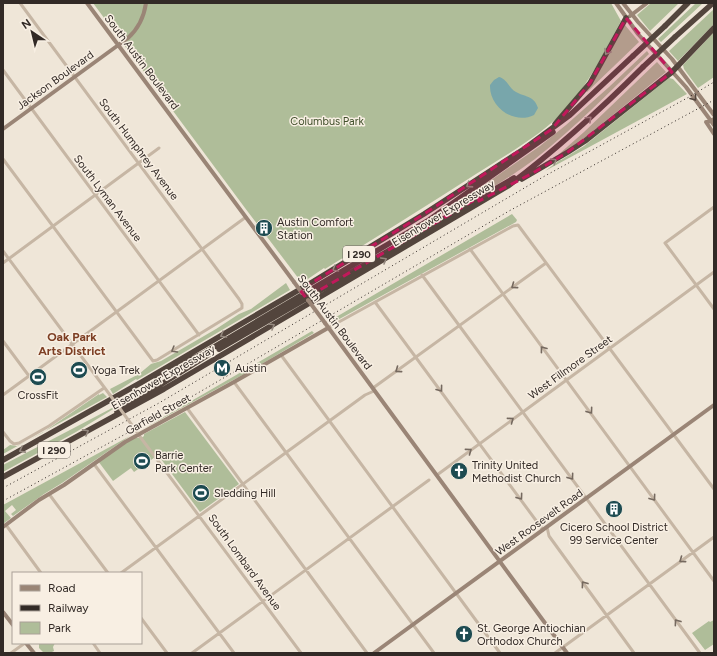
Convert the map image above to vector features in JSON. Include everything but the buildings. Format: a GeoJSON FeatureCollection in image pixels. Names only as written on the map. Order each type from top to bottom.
{"type":"FeatureCollection","features":[{"type":"Feature","properties":{"kind":"highway","name":"Eisenhower Expressway"},"geometry":{"type":"LineString","coordinates":[[3,460],[142,382],[309,284],[394,233],[512,157],[570,115],[688,3]]}},
{"type":"Feature","properties":{"kind":"highway","name":"Eisenhower Expressway"},"geometry":{"type":"LineString","coordinates":[[3,477],[164,389],[508,186],[584,124],[712,3]]}},
{"type":"Feature","properties":{"kind":"highway"},"geometry":{"type":"LineString","coordinates":[[552,129],[561,116],[590,83],[626,18]]}},
{"type":"Feature","properties":{"kind":"highway"},"geometry":{"type":"LineString","coordinates":[[508,186],[539,170],[585,141],[672,72],[714,28]]}},
{"type":"Feature","properties":{"kind":"highway"},"geometry":{"type":"LineString","coordinates":[[104,422],[123,407],[305,297],[434,216],[538,144],[557,129],[570,115]]}},
{"type":"Feature","properties":{"kind":"highway"},"geometry":{"type":"LineString","coordinates":[[142,382],[164,374],[202,354],[508,181],[527,172]]}},
{"type":"Feature","properties":{"kind":"street","name":"South Humphrey Avenue"},"geometry":{"type":"LineString","coordinates":[[20,3],[239,299],[242,307],[238,312],[199,335]]}},
{"type":"Feature","properties":{"kind":"street","name":"South Austin Boulevard"},"geometry":{"type":"LineString","coordinates":[[87,3],[567,653]]}},
{"type":"Feature","properties":{"kind":"street","name":"Jackson Boulevard"},"geometry":{"type":"LineString","coordinates":[[3,130],[128,38],[136,30],[144,14],[146,3]]}},
{"type":"Feature","properties":{"kind":"street"},"geometry":{"type":"LineString","coordinates":[[616,3],[638,34],[686,87],[714,125]]}},
{"type":"Feature","properties":{"kind":"street"},"geometry":{"type":"LineString","coordinates":[[623,3],[678,66],[714,115]]}},
{"type":"Feature","properties":{"kind":"street"},"geometry":{"type":"LineString","coordinates":[[626,18],[647,3]]}},
{"type":"Feature","properties":{"kind":"street","name":"South Lyman Avenue"},"geometry":{"type":"LineString","coordinates":[[3,70],[199,335]]}},
{"type":"Feature","properties":{"kind":"street"},"geometry":{"type":"LineString","coordinates":[[714,120],[706,122],[714,134]]}},
{"type":"Feature","properties":{"kind":"street"},"geometry":{"type":"LineString","coordinates":[[3,263],[159,148]]}},
{"type":"Feature","properties":{"kind":"street"},"geometry":{"type":"LineString","coordinates":[[3,159],[153,361],[158,360],[199,335]]}},
{"type":"Feature","properties":{"kind":"street"},"geometry":{"type":"LineString","coordinates":[[714,207],[665,243],[714,308]]}},
{"type":"Feature","properties":{"kind":"street"},"geometry":{"type":"LineString","coordinates":[[3,395],[246,217]]}},
{"type":"Feature","properties":{"kind":"street"},"geometry":{"type":"LineString","coordinates":[[328,328],[422,275],[513,226],[518,225],[714,489]]}},
{"type":"Feature","properties":{"kind":"street"},"geometry":{"type":"LineString","coordinates":[[470,249],[714,581]]}},
{"type":"Feature","properties":{"kind":"street","name":"South Lombard Avenue"},"geometry":{"type":"LineString","coordinates":[[3,251],[301,653]]}},
{"type":"Feature","properties":{"kind":"street"},"geometry":{"type":"LineString","coordinates":[[122,572],[546,263]]}},
{"type":"Feature","properties":{"kind":"street","name":"West Fillmore Street"},"geometry":{"type":"LineString","coordinates":[[436,475],[714,272]]}},
{"type":"Feature","properties":{"kind":"street"},"geometry":{"type":"LineString","coordinates":[[422,275],[700,653]]}},
{"type":"Feature","properties":{"kind":"street"},"geometry":{"type":"LineString","coordinates":[[375,302],[545,529],[634,653]]}},
{"type":"Feature","properties":{"kind":"street","name":"Garfield Street"},"geometry":{"type":"LineString","coordinates":[[4,526],[39,500],[138,433],[187,408],[328,328]]}},
{"type":"Feature","properties":{"kind":"street"},"geometry":{"type":"LineString","coordinates":[[3,341],[29,376]]}},
{"type":"Feature","properties":{"kind":"street"},"geometry":{"type":"LineString","coordinates":[[281,355],[500,653]]}},
{"type":"Feature","properties":{"kind":"street"},"geometry":{"type":"LineString","coordinates":[[234,382],[434,653]]}},
{"type":"Feature","properties":{"kind":"street"},"geometry":{"type":"LineString","coordinates":[[3,432],[14,444],[19,443],[49,426],[104,388]]}},
{"type":"Feature","properties":{"kind":"street","name":"West Roosevelt Road"},"geometry":{"type":"LineString","coordinates":[[374,653],[714,406]]}},
{"type":"Feature","properties":{"kind":"street"},"geometry":{"type":"LineString","coordinates":[[187,408],[367,653]]}},
{"type":"Feature","properties":{"kind":"street"},"geometry":{"type":"LineString","coordinates":[[94,464],[234,653]]}},
{"type":"Feature","properties":{"kind":"street"},"geometry":{"type":"LineString","coordinates":[[192,653],[429,480]]}},
{"type":"Feature","properties":{"kind":"street"},"geometry":{"type":"LineString","coordinates":[[50,494],[107,572]]}},
{"type":"Feature","properties":{"kind":"street"},"geometry":{"type":"LineString","coordinates":[[4,526],[40,572]]}},
{"type":"Feature","properties":{"kind":"street"},"geometry":{"type":"LineString","coordinates":[[555,653],[714,537]]}},
{"type":"Feature","properties":{"kind":"street"},"geometry":{"type":"LineString","coordinates":[[3,612],[12,624]]}},
{"type":"Feature","properties":{"kind":"street"},"geometry":{"type":"LineString","coordinates":[[142,619],[167,653]]}},
{"type":"Feature","properties":{"kind":"street"},"geometry":{"type":"LineString","coordinates":[[11,653],[24,644]]}},
{"type":"Feature","properties":{"kind":"street"},"geometry":{"type":"LineString","coordinates":[[26,644],[34,653]]}},
{"type":"Feature","properties":{"kind":"street"},"geometry":{"type":"LineString","coordinates":[[94,644],[100,653]]}},
{"type":"Feature","properties":{"kind":"highlighted area"},"geometry":{"type":"Polygon","coordinates":[[[626,18],[672,72],[568,152],[533,173],[479,201],[478,198],[306,298],[300,290],[424,214],[552,129],[590,83],[626,18]]]}},
{"type":"Feature","properties":{"kind":"green space","name":"Columbus Park"},"geometry":{"type":"Polygon","coordinates":[[[93,3],[611,3],[621,21],[596,67],[574,100],[556,119],[510,152],[302,283],[93,3]]]}},
{"type":"Feature","properties":{"kind":"green space"},"geometry":{"type":"Polygon","coordinates":[[[651,3],[679,3],[650,31],[637,15],[651,3]]]}},
{"type":"Feature","properties":{"kind":"green space"},"geometry":{"type":"Polygon","coordinates":[[[696,3],[703,3],[661,42],[658,39],[696,3]]]}},
{"type":"Feature","properties":{"kind":"green space"},"geometry":{"type":"Polygon","coordinates":[[[714,9],[714,24],[678,61],[669,51],[714,9]]]}},
{"type":"Feature","properties":{"kind":"green space"},"geometry":{"type":"Polygon","coordinates":[[[625,25],[639,42],[587,92],[586,91],[625,25]]]}},
{"type":"Feature","properties":{"kind":"green space"},"geometry":{"type":"Polygon","coordinates":[[[714,32],[714,77],[698,88],[684,69],[683,65],[714,32]]]}},
{"type":"Feature","properties":{"kind":"green space"},"geometry":{"type":"Polygon","coordinates":[[[647,51],[649,54],[550,147],[504,180],[449,212],[448,210],[540,146],[566,125],[647,51]]]}},
{"type":"Feature","properties":{"kind":"green space"},"geometry":{"type":"Polygon","coordinates":[[[657,62],[666,72],[572,148],[558,155],[584,132],[657,62]]]}},
{"type":"Feature","properties":{"kind":"green space"},"geometry":{"type":"Polygon","coordinates":[[[669,78],[673,79],[687,94],[545,171],[584,146],[669,78]]]}},
{"type":"Feature","properties":{"kind":"green space"},"geometry":{"type":"Polygon","coordinates":[[[512,214],[517,220],[516,222],[334,322],[331,320],[512,214]]]}},
{"type":"Feature","properties":{"kind":"green space"},"geometry":{"type":"Polygon","coordinates":[[[286,283],[290,290],[137,380],[136,379],[113,394],[110,389],[139,374],[151,364],[161,361],[239,314],[251,309],[286,283]]]}},
{"type":"Feature","properties":{"kind":"green space"},"geometry":{"type":"Polygon","coordinates":[[[312,331],[314,333],[248,372],[143,429],[312,331]]]}},
{"type":"Feature","properties":{"kind":"green space"},"geometry":{"type":"Polygon","coordinates":[[[103,393],[107,397],[45,431],[99,394],[103,393]]]}},
{"type":"Feature","properties":{"kind":"green space"},"geometry":{"type":"Polygon","coordinates":[[[114,407],[115,408],[76,432],[3,472],[3,465],[114,407]]]}},
{"type":"Feature","properties":{"kind":"green space"},"geometry":{"type":"Polygon","coordinates":[[[185,412],[239,484],[200,512],[158,455],[134,472],[131,468],[113,481],[98,461],[116,448],[135,438],[143,437],[144,434],[185,412]]]}},
{"type":"Feature","properties":{"kind":"green space"},"geometry":{"type":"Polygon","coordinates":[[[130,436],[13,516],[11,514],[16,510],[12,505],[5,511],[11,518],[3,524],[3,505],[130,436]]]}},
{"type":"Feature","properties":{"kind":"green space"},"geometry":{"type":"Polygon","coordinates":[[[29,440],[3,454],[3,450],[10,445],[17,446],[29,440]]]}},
{"type":"Feature","properties":{"kind":"green space"},"geometry":{"type":"Polygon","coordinates":[[[714,620],[714,644],[705,650],[692,633],[709,621],[714,620]]]}},
{"type":"Feature","properties":{"kind":"green space"},"geometry":{"type":"Polygon","coordinates":[[[39,644],[54,644],[53,647],[54,651],[50,653],[44,653],[39,648],[39,644]]]}},
{"type":"Feature","properties":{"kind":"water"},"geometry":{"type":"Polygon","coordinates":[[[499,77],[502,78],[516,92],[534,101],[538,108],[534,115],[519,118],[511,116],[498,107],[491,93],[490,85],[499,77]]]}},
{"type":"Feature","properties":{"kind":"railway"},"geometry":{"type":"LineString","coordinates":[[3,488],[159,403],[543,177],[714,82]]}},
{"type":"Feature","properties":{"kind":"railway"},"geometry":{"type":"LineString","coordinates":[[3,501],[162,414],[509,211],[714,100]]}},
{"type":"Feature","properties":{"kind":"place","name":"Austin Comfort Station"},"geometry":{"type":"Point","coordinates":[264,228]}},
{"type":"Feature","properties":{"kind":"place","name":"Austin"},"geometry":{"type":"Point","coordinates":[222,368]}},
{"type":"Feature","properties":{"kind":"place","name":"Yoga Trek"},"geometry":{"type":"Point","coordinates":[79,370]}},
{"type":"Feature","properties":{"kind":"place","name":"CrossFit"},"geometry":{"type":"Point","coordinates":[38,377]}},
{"type":"Feature","properties":{"kind":"place","name":"Barrie Park Center"},"geometry":{"type":"Point","coordinates":[142,461]}},
{"type":"Feature","properties":{"kind":"place","name":"Trinity United Methodist Church"},"geometry":{"type":"Point","coordinates":[459,471]}},
{"type":"Feature","properties":{"kind":"place","name":"Sledding Hill"},"geometry":{"type":"Point","coordinates":[201,493]}},
{"type":"Feature","properties":{"kind":"place","name":"Cicero School District 99 Service Center"},"geometry":{"type":"Point","coordinates":[614,509]}},
{"type":"Feature","properties":{"kind":"place","name":"St. George Antiochian Orthodox Church"},"geometry":{"type":"Point","coordinates":[464,634]}},
{"type":"Feature","properties":{"kind":"district","name":"Oak Park Arts District"},"geometry":{"type":"Point","coordinates":[72,344]}}]}
